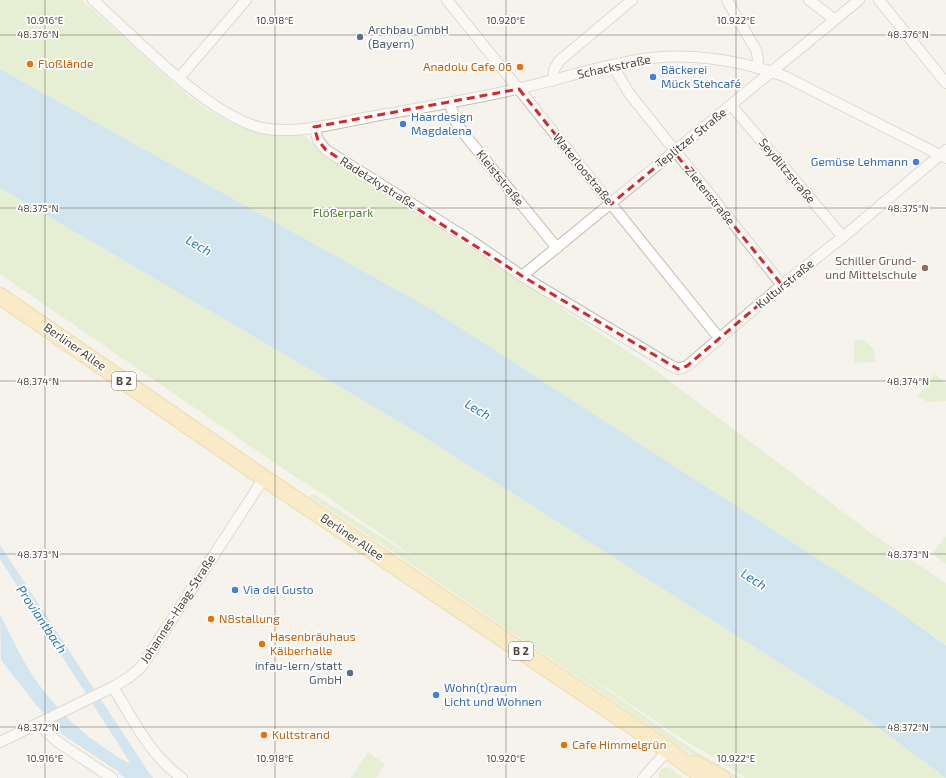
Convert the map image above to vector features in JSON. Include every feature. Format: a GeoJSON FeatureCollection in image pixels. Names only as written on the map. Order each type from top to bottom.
{"type":"FeatureCollection","features":[{"type":"Feature","properties":{"kind":"main road","name":"Berliner Allee"},"geometry":{"type":"LineString","coordinates":[[0,296],[264,478],[670,752],[705,778]]}},
{"type":"Feature","properties":{"kind":"main road"},"geometry":{"type":"LineString","coordinates":[[670,752],[695,778]]}},
{"type":"Feature","properties":{"kind":"main road"},"geometry":{"type":"LineString","coordinates":[[670,752],[722,778]]}},
{"type":"Feature","properties":{"kind":"street"},"geometry":{"type":"LineString","coordinates":[[93,0],[179,78],[218,107],[241,120],[262,128],[281,129],[314,126]]}},
{"type":"Feature","properties":{"kind":"street"},"geometry":{"type":"LineString","coordinates":[[179,78],[246,0]]}},
{"type":"Feature","properties":{"kind":"street","name":"Waterloostraße"},"geometry":{"type":"LineString","coordinates":[[446,0],[719,338]]}},
{"type":"Feature","properties":{"kind":"street"},"geometry":{"type":"LineString","coordinates":[[727,0],[756,50],[758,58],[757,68]]}},
{"type":"Feature","properties":{"kind":"street"},"geometry":{"type":"LineString","coordinates":[[809,0],[834,19]]}},
{"type":"Feature","properties":{"kind":"street","name":"Teplitzer Straße"},"geometry":{"type":"LineString","coordinates":[[522,276],[859,0]]}},
{"type":"Feature","properties":{"kind":"street"},"geometry":{"type":"LineString","coordinates":[[879,0],[946,83]]}},
{"type":"Feature","properties":{"kind":"street"},"geometry":{"type":"LineString","coordinates":[[553,81],[554,70],[559,60],[629,1]]}},
{"type":"Feature","properties":{"kind":"street","name":"Schackstraße"},"geometry":{"type":"LineString","coordinates":[[314,126],[450,104],[553,81],[637,60],[678,57],[723,60],[772,72],[944,154]]}},
{"type":"Feature","properties":{"kind":"street","name":"Zietenstraße"},"geometry":{"type":"LineString","coordinates":[[613,66],[629,93],[674,152],[782,285]]}},
{"type":"Feature","properties":{"kind":"street","name":"Kleiststraße"},"geometry":{"type":"LineString","coordinates":[[450,104],[457,124],[465,135],[557,248]]}},
{"type":"Feature","properties":{"kind":"street","name":"Seydlitzstraße"},"geometry":{"type":"LineString","coordinates":[[731,105],[843,237]]}},
{"type":"Feature","properties":{"kind":"street","name":"Radetzkystraße"},"geometry":{"type":"LineString","coordinates":[[314,126],[318,140],[326,150],[473,242],[522,276],[678,369]]}},
{"type":"Feature","properties":{"kind":"street","name":"Kulturstraße"},"geometry":{"type":"LineString","coordinates":[[678,369],[687,366],[782,285],[944,154]]}},
{"type":"Feature","properties":{"kind":"street","name":"Johannes-Haag-Straße"},"geometry":{"type":"LineString","coordinates":[[0,742],[113,687],[141,668],[264,478]]}},
{"type":"Feature","properties":{"kind":"street"},"geometry":{"type":"LineString","coordinates":[[113,687],[153,748],[166,765],[182,778]]}},
{"type":"Feature","properties":{"kind":"street"},"geometry":{"type":"LineString","coordinates":[[42,722],[58,742],[112,778]]}},
{"type":"Feature","properties":{"kind":"street"},"geometry":{"type":"LineString","coordinates":[[643,778],[670,752]]}},
{"type":"Feature","properties":{"kind":"highlighted area"},"geometry":{"type":"Polygon","coordinates":[[[519,89],[611,204],[674,152],[782,285],[687,366],[678,369],[522,276],[326,150],[318,140],[314,127],[519,89]]]}},
{"type":"Feature","properties":{"kind":"green space","name":"Flößerpark"},"geometry":{"type":"Polygon","coordinates":[[[0,0],[82,0],[169,79],[203,107],[228,121],[256,131],[271,134],[302,134],[324,153],[650,366],[872,534],[946,583],[946,644],[891,606],[431,309],[0,69],[0,0]]]}},
{"type":"Feature","properties":{"kind":"green space"},"geometry":{"type":"Polygon","coordinates":[[[0,188],[405,425],[860,714],[946,778],[745,778],[717,759],[685,741],[559,656],[692,749],[741,778],[731,778],[711,768],[311,498],[310,495],[314,494],[425,565],[0,274],[0,188]]]}},
{"type":"Feature","properties":{"kind":"green space"},"geometry":{"type":"Polygon","coordinates":[[[854,340],[864,340],[874,349],[875,362],[854,363],[854,340]]]}},
{"type":"Feature","properties":{"kind":"green space"},"geometry":{"type":"Polygon","coordinates":[[[935,374],[946,384],[946,401],[928,402],[917,396],[935,374]]]}},
{"type":"Feature","properties":{"kind":"green space"},"geometry":{"type":"Polygon","coordinates":[[[946,536],[946,564],[932,553],[946,536]]]}},
{"type":"Feature","properties":{"kind":"green space"},"geometry":{"type":"Polygon","coordinates":[[[368,752],[385,764],[376,778],[351,778],[368,752]]]}},
{"type":"Feature","properties":{"kind":"green space"},"geometry":{"type":"Polygon","coordinates":[[[668,767],[682,778],[659,778],[661,769],[668,767]]]}},
{"type":"Feature","properties":{"kind":"water","name":"Lech"},"geometry":{"type":"Polygon","coordinates":[[[0,69],[431,309],[891,606],[946,645],[946,778],[860,714],[405,425],[0,188],[0,69]]]}},
{"type":"Feature","properties":{"kind":"water","name":"Proviantbach"},"geometry":{"type":"Polygon","coordinates":[[[0,545],[153,778],[125,778],[118,773],[119,772],[63,735],[37,706],[1,660],[0,614],[25,663],[58,708],[100,745],[131,764],[0,559],[0,545]]]}},
{"type":"Feature","properties":{"kind":"place","name":"Archbau GmbH (Bayern)"},"geometry":{"type":"Point","coordinates":[360,37]}},
{"type":"Feature","properties":{"kind":"place","name":"Floßlände"},"geometry":{"type":"Point","coordinates":[30,64]}},
{"type":"Feature","properties":{"kind":"place","name":"Anadolu Cafe 06"},"geometry":{"type":"Point","coordinates":[520,67]}},
{"type":"Feature","properties":{"kind":"place","name":"Bäckerei Mück Stehcafé"},"geometry":{"type":"Point","coordinates":[653,77]}},
{"type":"Feature","properties":{"kind":"place","name":"Haardesign Magdalena"},"geometry":{"type":"Point","coordinates":[403,124]}},
{"type":"Feature","properties":{"kind":"place","name":"Gemüse Lehmann"},"geometry":{"type":"Point","coordinates":[916,162]}},
{"type":"Feature","properties":{"kind":"place","name":"Schiller Grund- und Mittelschule"},"geometry":{"type":"Point","coordinates":[925,268]}},
{"type":"Feature","properties":{"kind":"place","name":"Via del Gusto"},"geometry":{"type":"Point","coordinates":[235,590]}},
{"type":"Feature","properties":{"kind":"place","name":"N8stallung"},"geometry":{"type":"Point","coordinates":[211,619]}},
{"type":"Feature","properties":{"kind":"place","name":"Hasenbräuhaus Kälberhalle"},"geometry":{"type":"Point","coordinates":[262,644]}},
{"type":"Feature","properties":{"kind":"place","name":"infau-lern/statt GmbH"},"geometry":{"type":"Point","coordinates":[350,673]}},
{"type":"Feature","properties":{"kind":"place","name":"Wohn(t)raum Licht und Wohnen"},"geometry":{"type":"Point","coordinates":[436,695]}},
{"type":"Feature","properties":{"kind":"place","name":"Kultstrand"},"geometry":{"type":"Point","coordinates":[264,735]}},
{"type":"Feature","properties":{"kind":"place","name":"Cafe Himmelgrün"},"geometry":{"type":"Point","coordinates":[564,745]}}]}
